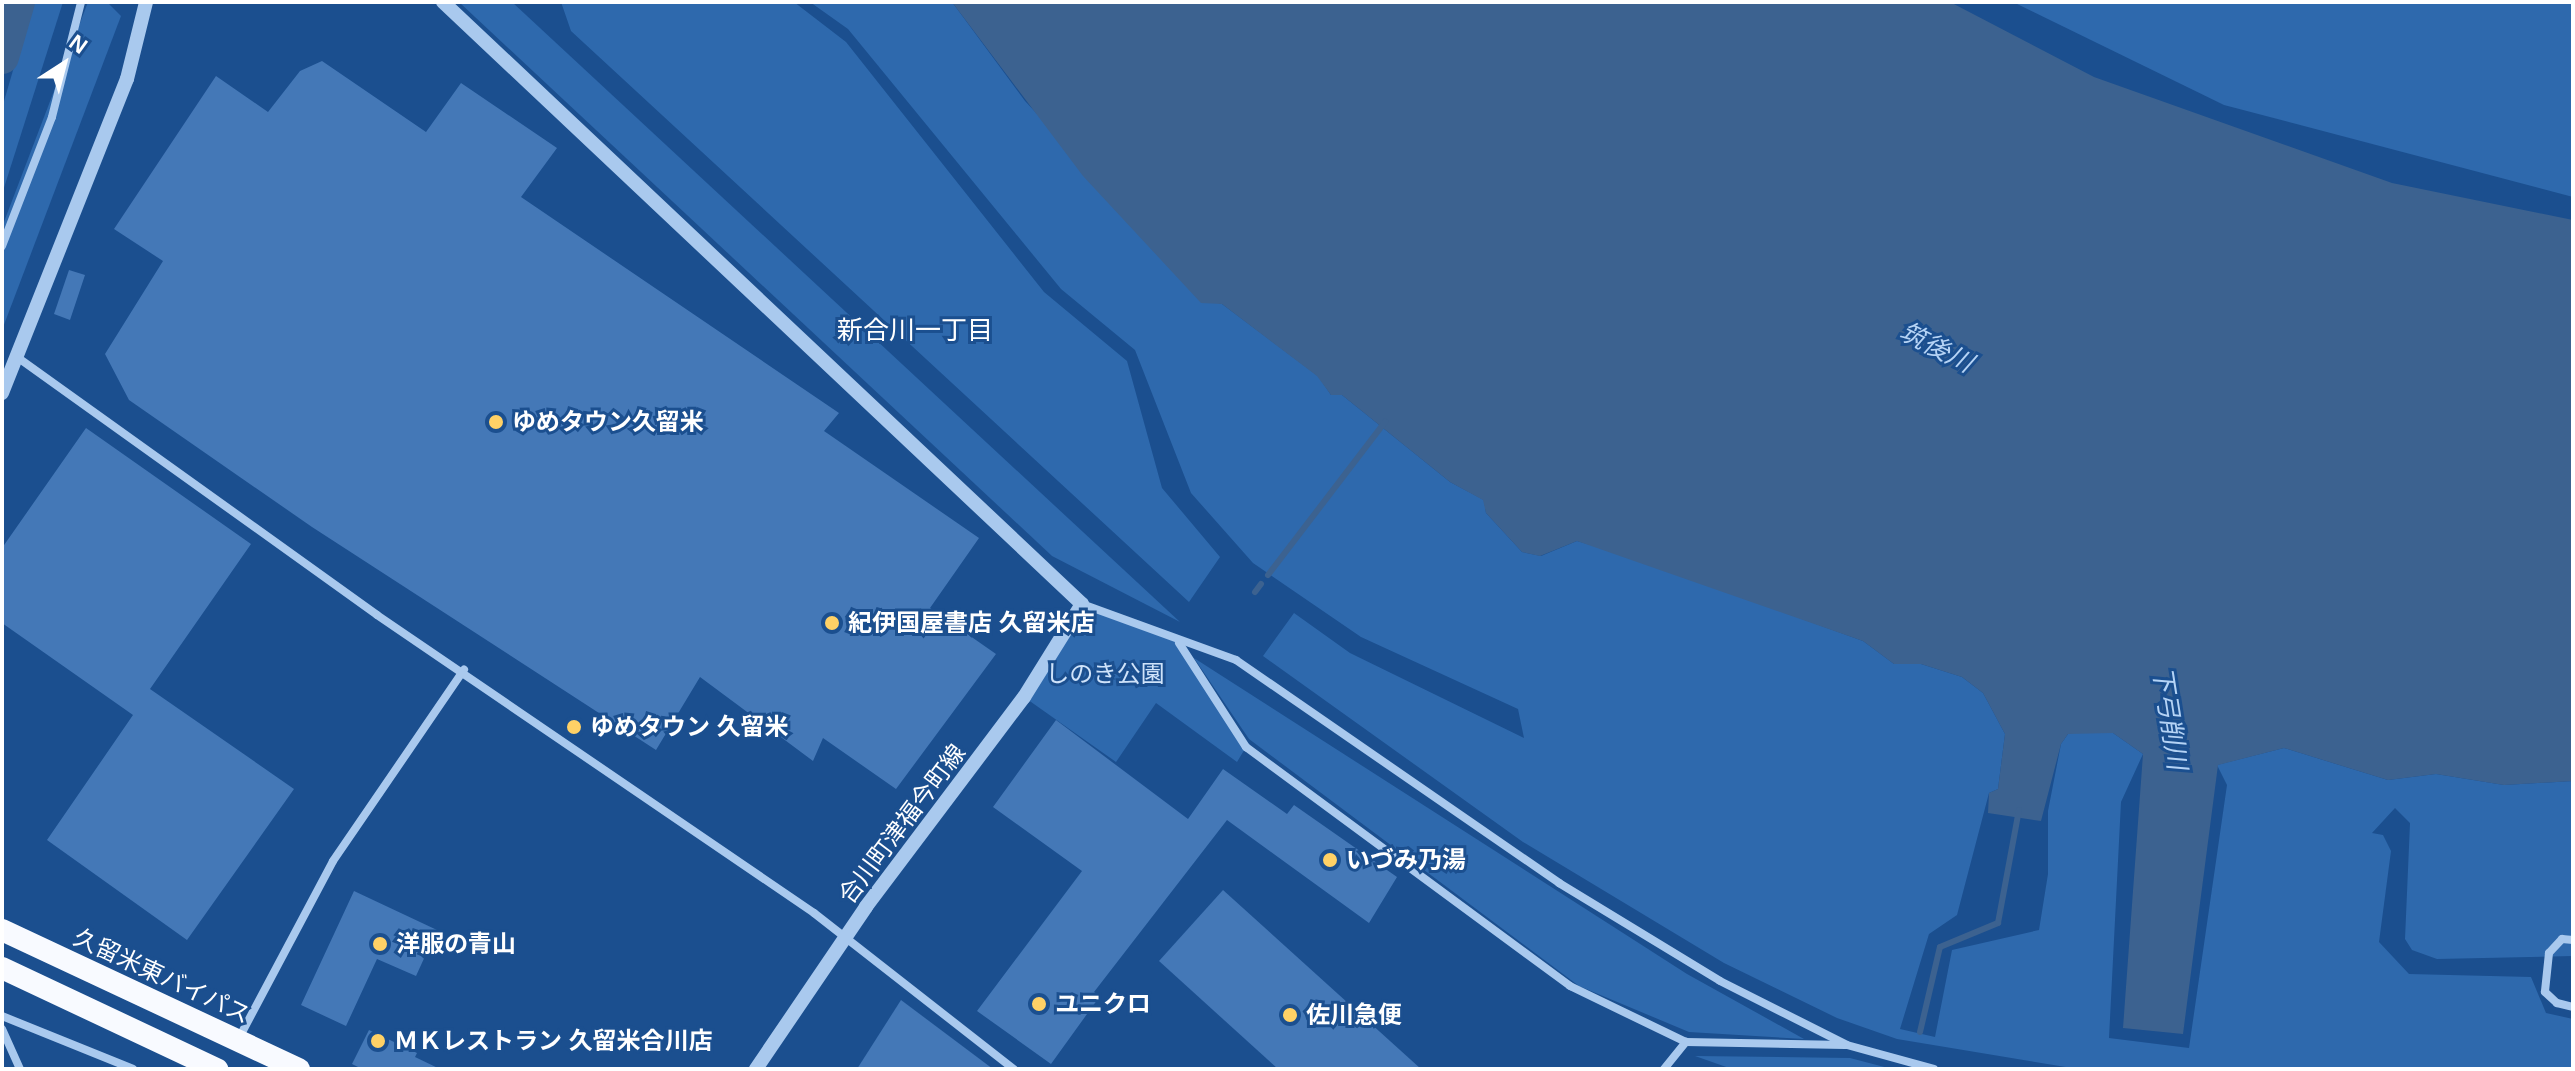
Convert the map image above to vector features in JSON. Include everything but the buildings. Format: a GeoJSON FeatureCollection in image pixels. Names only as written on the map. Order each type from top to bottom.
{"type":"FeatureCollection","features":[{"type":"Feature","properties":{"kind":"highway","name":"久留米東バイパス"},"geometry":{"type":"LineString","coordinates":[[2,930],[299,1069]]}},
{"type":"Feature","properties":{"kind":"highway"},"geometry":{"type":"LineString","coordinates":[[2,968],[217,1069]]}},
{"type":"Feature","properties":{"kind":"street"},"geometry":{"type":"LineString","coordinates":[[2,246],[52,117],[81,2]]}},
{"type":"Feature","properties":{"kind":"street"},"geometry":{"type":"LineString","coordinates":[[2,393],[127,79],[146,2]]}},
{"type":"Feature","properties":{"kind":"street"},"geometry":{"type":"LineString","coordinates":[[443,2],[1082,604],[1178,642],[1236,660],[1559,883],[1720,981],[1847,1045],[1934,1069]]}},
{"type":"Feature","properties":{"kind":"street"},"geometry":{"type":"LineString","coordinates":[[17,357],[366,607],[464,670],[846,938],[1014,1069]]}},
{"type":"Feature","properties":{"kind":"street","name":"合川町津福今町線"},"geometry":{"type":"LineString","coordinates":[[756,1069],[846,938],[1024,697],[1082,604]]}},
{"type":"Feature","properties":{"kind":"street"},"geometry":{"type":"LineString","coordinates":[[1178,642],[1246,747],[1570,986],[1686,1042],[1847,1045]]}},
{"type":"Feature","properties":{"kind":"street"},"geometry":{"type":"LineString","coordinates":[[238,1040],[333,861],[464,670]]}},
{"type":"Feature","properties":{"kind":"street"},"geometry":{"type":"LineString","coordinates":[[2573,940],[2562,939],[2549,953],[2545,992],[2573,1007]]}},
{"type":"Feature","properties":{"kind":"street"},"geometry":{"type":"LineString","coordinates":[[2,1016],[133,1069]]}},
{"type":"Feature","properties":{"kind":"street"},"geometry":{"type":"LineString","coordinates":[[2,1029],[20,1069]]}},
{"type":"Feature","properties":{"kind":"street"},"geometry":{"type":"LineString","coordinates":[[1664,1069],[1686,1042]]}},
{"type":"Feature","properties":{"kind":"green space"},"geometry":{"type":"Polygon","coordinates":[[[33,2],[63,2],[2,194],[2,108],[33,2]]]}},
{"type":"Feature","properties":{"kind":"green space"},"geometry":{"type":"Polygon","coordinates":[[[88,2],[107,2],[121,16],[2,330],[2,227],[88,2]]]}},
{"type":"Feature","properties":{"kind":"green space"},"geometry":{"type":"Polygon","coordinates":[[[459,2],[512,2],[1180,622],[1052,556],[459,2]]]}},
{"type":"Feature","properties":{"kind":"green space"},"geometry":{"type":"Polygon","coordinates":[[[561,2],[794,2],[846,42],[1044,292],[1127,361],[1162,488],[1220,557],[1189,602],[571,31],[561,2]]]}},
{"type":"Feature","properties":{"kind":"green space"},"geometry":{"type":"Polygon","coordinates":[[[810,2],[952,2],[1025,101],[1211,301],[1222,304],[1318,376],[1331,395],[1342,395],[1450,482],[1484,500],[1486,513],[1522,552],[1541,556],[1577,541],[1631,557],[1863,641],[1894,664],[1921,664],[1962,677],[1983,693],[2005,734],[1998,789],[1989,793],[1957,915],[1929,934],[1900,1029],[1935,1037],[1952,950],[2039,930],[2048,874],[2048,811],[2061,744],[2068,734],[2079,731],[2113,733],[2143,754],[2121,802],[2109,1038],[2189,1048],[2227,785],[2217,765],[2284,748],[2388,780],[2436,774],[2504,785],[2573,781],[2573,956],[2437,959],[2412,950],[2405,939],[2410,823],[2395,808],[2372,833],[2383,835],[2391,851],[2379,942],[2409,974],[2531,977],[2546,1013],[2573,1019],[2573,1069],[2078,1069],[1897,1039],[1837,1018],[1724,963],[1523,842],[1263,656],[1294,613],[1350,653],[1524,738],[1518,709],[1361,637],[1253,563],[1191,493],[1135,350],[1061,289],[848,29],[810,2]]]}},
{"type":"Feature","properties":{"kind":"green space"},"geometry":{"type":"Polygon","coordinates":[[[2013,2],[2573,2],[2573,197],[2224,105],[2013,2]]]}},
{"type":"Feature","properties":{"kind":"green space","name":"しのき公園"},"geometry":{"type":"Polygon","coordinates":[[[1082,604],[1178,642],[1246,747],[1237,762],[1156,703],[1116,762],[1024,697],[1082,604]]]}},
{"type":"Feature","properties":{"kind":"green space"},"geometry":{"type":"Polygon","coordinates":[[[1194,658],[1687,974],[1804,1039],[1689,1032],[1579,986],[1249,739],[1194,658]]]}},
{"type":"Feature","properties":{"kind":"green space"},"geometry":{"type":"Polygon","coordinates":[[[1695,1056],[1850,1058],[1892,1069],[1732,1069],[1695,1056]]]}},
{"type":"Feature","properties":{"kind":"water"},"geometry":{"type":"Polygon","coordinates":[[[952,2],[1950,2],[2094,77],[2392,183],[2573,220],[2573,781],[2504,785],[2436,774],[2388,780],[2284,748],[2218,765],[2183,1034],[2123,1028],[2143,754],[2113,733],[2068,734],[2061,744],[2041,821],[1988,813],[1989,793],[1998,789],[2005,734],[1983,693],[1962,677],[1921,664],[1894,664],[1863,641],[1577,541],[1540,556],[1522,552],[1486,513],[1483,500],[1450,482],[1342,395],[1331,395],[1317,376],[1222,304],[1201,303],[1083,176],[952,2]]]}},
{"type":"Feature","properties":{"kind":"waterway"},"geometry":{"type":"LineString","coordinates":[[2,57],[18,2]]}},
{"type":"Feature","properties":{"kind":"waterway"},"geometry":{"type":"LineString","coordinates":[[1268,575],[1385,422]]}},
{"type":"Feature","properties":{"kind":"waterway"},"geometry":{"type":"LineString","coordinates":[[1255,592],[1261,584]]}},
{"type":"Feature","properties":{"kind":"waterway"},"geometry":{"type":"LineString","coordinates":[[1920,1032],[1940,947],[1998,923],[2019,810]]}},
{"type":"Feature","properties":{"kind":"place","name":"ゆめタウン久留米"},"geometry":{"type":"Point","coordinates":[496,422]}},
{"type":"Feature","properties":{"kind":"place","name":"紀伊国屋書店 久留米店"},"geometry":{"type":"Point","coordinates":[832,623]}},
{"type":"Feature","properties":{"kind":"place","name":"ゆめタウン 久留米"},"geometry":{"type":"Point","coordinates":[574,727]}},
{"type":"Feature","properties":{"kind":"place","name":"いづみ乃湯"},"geometry":{"type":"Point","coordinates":[1330,860]}},
{"type":"Feature","properties":{"kind":"place","name":"洋服の青山"},"geometry":{"type":"Point","coordinates":[380,944]}},
{"type":"Feature","properties":{"kind":"place","name":"ユニクロ"},"geometry":{"type":"Point","coordinates":[1039,1004]}},
{"type":"Feature","properties":{"kind":"place","name":"佐川急便"},"geometry":{"type":"Point","coordinates":[1290,1015]}},
{"type":"Feature","properties":{"kind":"place","name":"ＭＫレストラン 久留米合川店"},"geometry":{"type":"Point","coordinates":[378,1041]}},
{"type":"Feature","properties":{"kind":"district","name":"新合川一丁目"},"geometry":{"type":"Point","coordinates":[915,331]}},
{"type":"Feature","properties":{"kind":"water label","name":"筑後川"},"geometry":{"type":"Point","coordinates":[1936,348]}},
{"type":"Feature","properties":{"kind":"water label","name":"下弓削川"},"geometry":{"type":"Point","coordinates":[2169,718]}}]}
